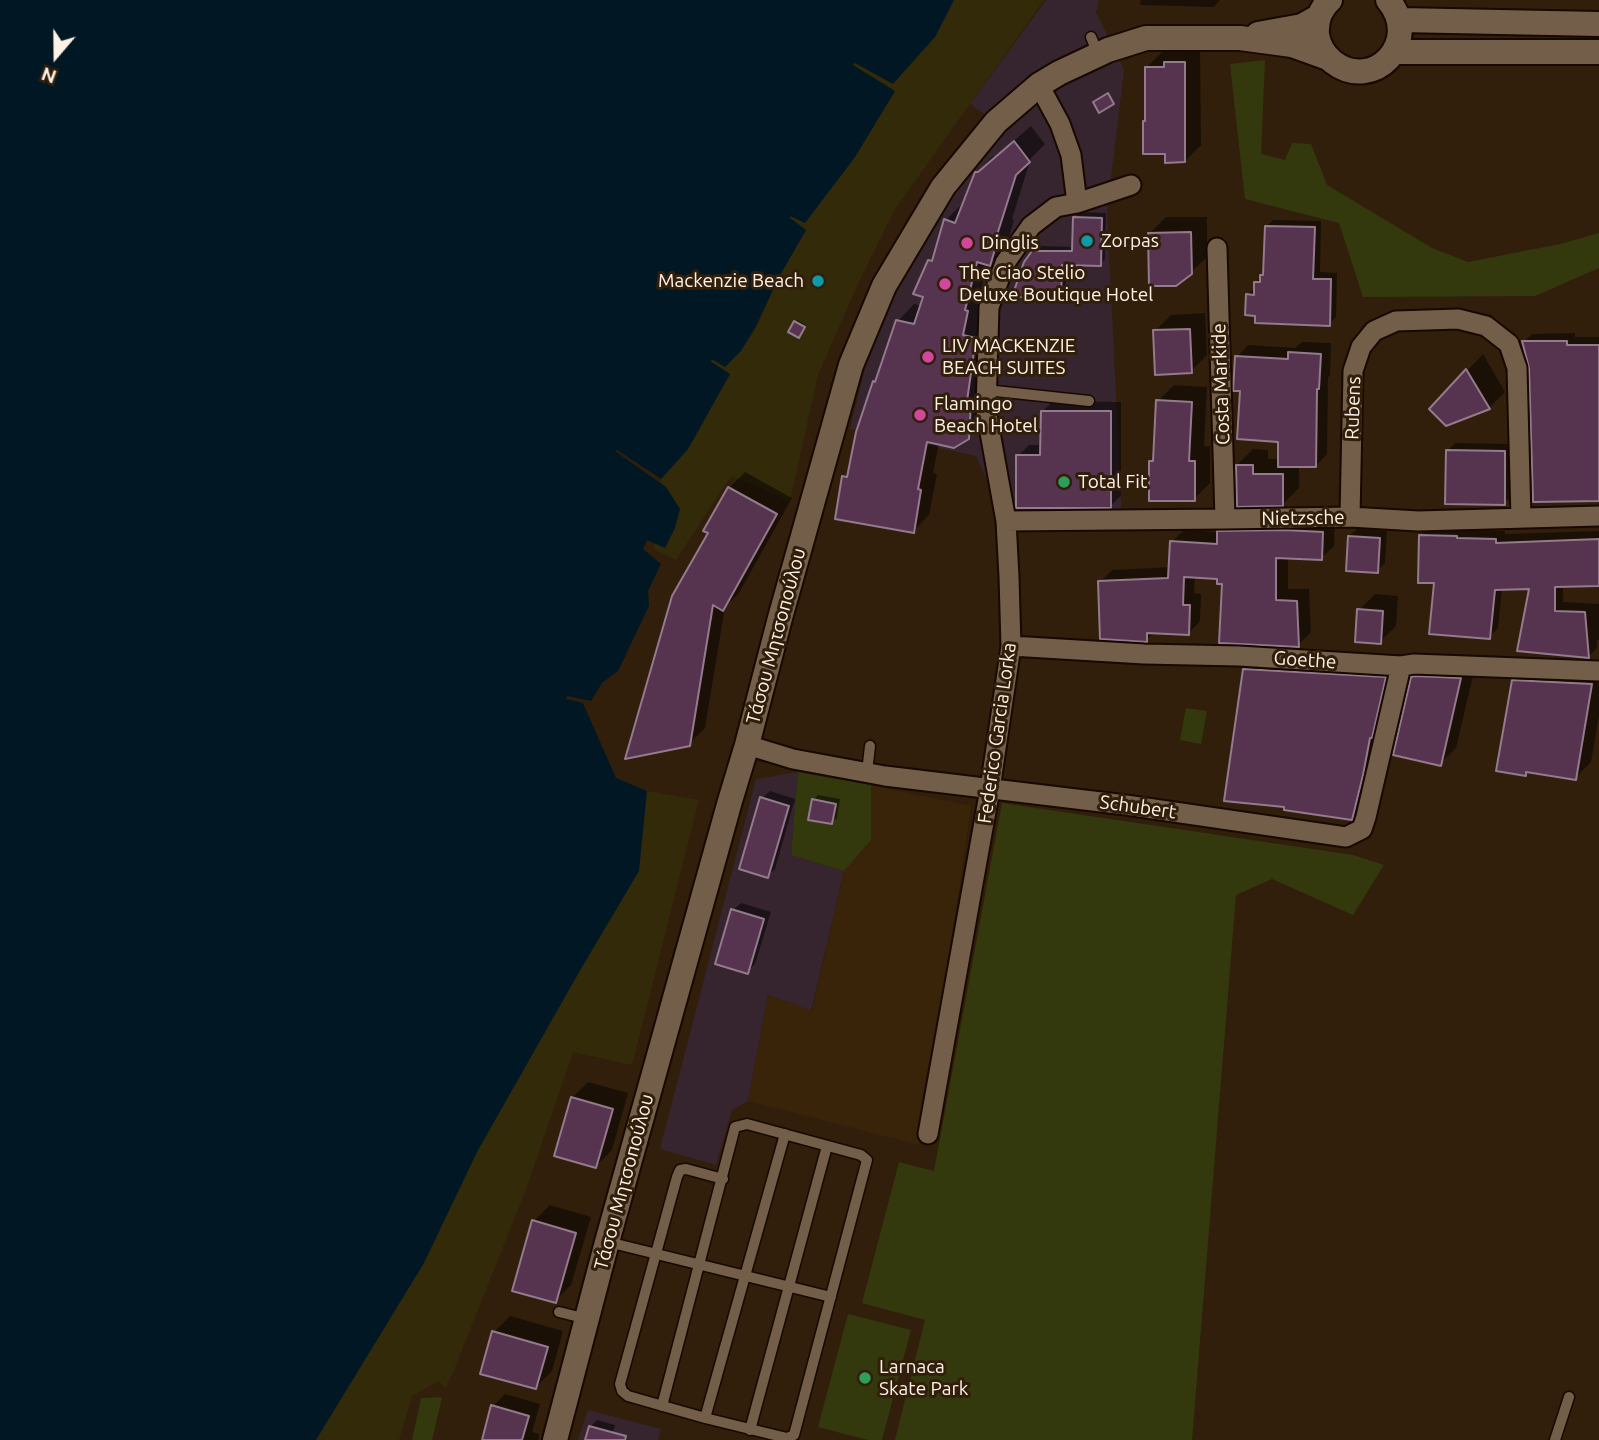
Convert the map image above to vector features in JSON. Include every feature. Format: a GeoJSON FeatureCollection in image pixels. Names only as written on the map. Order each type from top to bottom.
{"type":"FeatureCollection","features":[{"type":"Feature","properties":{"kind":"street","name":"Τάσου Μητσοπούλου"},"geometry":{"type":"LineString","coordinates":[[1240,37],[1301,26],[1324,9]]}},
{"type":"Feature","properties":{"kind":"street","name":"Τάσου Μητσοπούλου"},"geometry":{"type":"LineString","coordinates":[[1324,9],[1317,28],[1318,39],[1328,58],[1340,67],[1355,72],[1370,70],[1384,63],[1394,52]]}},
{"type":"Feature","properties":{"kind":"street"},"geometry":{"type":"LineString","coordinates":[[1599,24],[1394,10],[1401,31],[1394,52],[1599,52]]}},
{"type":"Feature","properties":{"kind":"street","name":"Τάσου Μητσοπούλου"},"geometry":{"type":"LineString","coordinates":[[555,1440],[607,1242],[851,365],[884,286],[943,187],[996,122],[1039,85],[1094,46],[1146,38],[1240,37],[1292,45],[1328,58]]}},
{"type":"Feature","properties":{"kind":"street"},"geometry":{"type":"LineString","coordinates":[[1039,85],[1060,124],[1071,155],[1077,203]]}},
{"type":"Feature","properties":{"kind":"street","name":"Federico Garcia Lorka"},"geometry":{"type":"LineString","coordinates":[[928,1134],[990,789],[1015,602],[1015,559],[986,410],[989,307],[1005,263],[1031,226],[1056,207],[1131,185]]}},
{"type":"Feature","properties":{"kind":"street","name":"Costa Markide"},"geometry":{"type":"LineString","coordinates":[[1217,248],[1225,519]]}},
{"type":"Feature","properties":{"kind":"street","name":"Rubens"},"geometry":{"type":"LineString","coordinates":[[1350,517],[1353,371],[1362,347],[1374,331],[1396,321],[1458,319],[1486,326],[1509,344],[1517,368],[1521,518]]}},
{"type":"Feature","properties":{"kind":"street","name":"Nietzsche"},"geometry":{"type":"LineString","coordinates":[[1006,521],[1350,517],[1418,520],[1599,516]]}},
{"type":"Feature","properties":{"kind":"street","name":"Goethe"},"geometry":{"type":"LineString","coordinates":[[1011,646],[1401,666],[1414,664],[1599,671]]}},
{"type":"Feature","properties":{"kind":"street","name":"Schubert"},"geometry":{"type":"LineString","coordinates":[[747,745],[793,759],[867,772],[1138,806],[1346,837],[1362,829],[1366,817],[1401,666]]}},
{"type":"Feature","properties":{"kind":"lane"},"geometry":{"type":"LineString","coordinates":[[986,390],[1089,401]]}},
{"type":"Feature","properties":{"kind":"lane"},"geometry":{"type":"LineString","coordinates":[[867,772],[870,746]]}},
{"type":"Feature","properties":{"kind":"lane"},"geometry":{"type":"LineString","coordinates":[[662,1406],[723,1179],[735,1127],[747,1124],[861,1155],[867,1160],[794,1435],[787,1438],[662,1406],[628,1396],[621,1391],[620,1384],[680,1170],[686,1169],[723,1179]]}},
{"type":"Feature","properties":{"kind":"lane"},"geometry":{"type":"LineString","coordinates":[[705,1418],[785,1134]]}},
{"type":"Feature","properties":{"kind":"lane"},"geometry":{"type":"LineString","coordinates":[[750,1430],[827,1146]]}},
{"type":"Feature","properties":{"kind":"lane"},"geometry":{"type":"LineString","coordinates":[[607,1242],[831,1297]]}},
{"type":"Feature","properties":{"kind":"lane"},"geometry":{"type":"LineString","coordinates":[[559,1312],[587,1319]]}},
{"type":"Feature","properties":{"kind":"lane"},"geometry":{"type":"LineString","coordinates":[[1555,1440],[1569,1396]]}},
{"type":"Feature","properties":{"kind":"shaded area"},"geometry":{"type":"Polygon","coordinates":[[[1046,0],[1099,0],[1096,12],[1124,70],[1107,211],[1122,520],[1006,521],[976,456],[850,429],[885,288],[1003,127],[970,104],[1046,0]]]}},
{"type":"Feature","properties":{"kind":"shaded area"},"geometry":{"type":"Polygon","coordinates":[[[798,772],[791,855],[844,871],[811,1011],[768,995],[748,1101],[732,1110],[716,1165],[660,1149],[756,779],[798,772]]]}},
{"type":"Feature","properties":{"kind":"shaded area"},"geometry":{"type":"Polygon","coordinates":[[[871,785],[971,806],[919,1145],[748,1101],[768,995],[812,1011],[844,871],[871,840],[871,785]]]}},
{"type":"Feature","properties":{"kind":"shaded area"},"geometry":{"type":"Polygon","coordinates":[[[588,1410],[661,1429],[658,1440],[578,1440],[588,1410]]]}},
{"type":"Feature","properties":{"kind":"green space"},"geometry":{"type":"Polygon","coordinates":[[[1265,60],[1261,154],[1285,160],[1292,143],[1311,144],[1327,185],[1432,248],[1468,262],[1560,244],[1599,233],[1599,268],[1535,296],[1363,297],[1339,223],[1245,199],[1230,64],[1265,60]]]}},
{"type":"Feature","properties":{"kind":"green space"},"geometry":{"type":"Polygon","coordinates":[[[1186,708],[1207,711],[1201,744],[1180,740],[1186,708]]]}},
{"type":"Feature","properties":{"kind":"green space"},"geometry":{"type":"Polygon","coordinates":[[[798,772],[871,785],[871,840],[844,871],[791,855],[798,772]],[[812,800],[808,820],[832,824],[835,804],[812,800]]]}},
{"type":"Feature","properties":{"kind":"green space"},"geometry":{"type":"Polygon","coordinates":[[[1002,803],[1353,855],[1384,865],[1353,915],[1272,879],[1236,895],[1192,1440],[895,1440],[925,1320],[862,1303],[899,1162],[934,1171],[1002,803]]]}},
{"type":"Feature","properties":{"kind":"green space","name":"Larnaca Skate Park"},"geometry":{"type":"Polygon","coordinates":[[[848,1314],[911,1330],[882,1440],[868,1440],[818,1427],[848,1314]]]}},
{"type":"Feature","properties":{"kind":"green space"},"geometry":{"type":"Polygon","coordinates":[[[442,1397],[432,1440],[412,1440],[421,1398],[442,1397]]]}},
{"type":"Feature","properties":{"kind":"sand","name":"Mackenzie Beach"},"geometry":{"type":"Polygon","coordinates":[[[954,0],[1044,0],[895,209],[818,375],[790,501],[731,476],[676,560],[654,549],[661,479],[688,449],[730,374],[710,361],[741,351],[757,326],[779,277],[806,230],[790,218],[790,215],[805,222],[855,157],[895,91],[852,65],[935,37],[954,0]]]}},
{"type":"Feature","properties":{"kind":"sand"},"geometry":{"type":"Polygon","coordinates":[[[583,703],[616,778],[647,791],[699,800],[632,1065],[573,1052],[527,1187],[446,1388],[439,1381],[412,1396],[399,1440],[262,1440],[583,703]]]}},
{"type":"Feature","properties":{"kind":"water"},"geometry":{"type":"Polygon","coordinates":[[[0,0],[954,0],[935,37],[893,84],[855,63],[853,65],[895,91],[855,157],[805,223],[790,216],[806,230],[741,351],[725,367],[710,361],[730,374],[688,449],[661,479],[615,451],[666,487],[680,509],[675,528],[665,548],[647,540],[643,549],[661,564],[648,591],[649,606],[618,671],[602,683],[591,701],[567,696],[566,699],[583,703],[616,778],[647,791],[639,871],[477,1152],[424,1263],[316,1440],[0,1440],[0,0]]]}},
{"type":"Feature","properties":{"kind":"building"},"geometry":{"type":"Polygon","coordinates":[[[1164,62],[1185,62],[1185,162],[1165,163],[1165,154],[1143,154],[1145,67],[1164,67],[1164,62]]]}},
{"type":"Feature","properties":{"kind":"building"},"geometry":{"type":"Polygon","coordinates":[[[1108,93],[1114,104],[1099,113],[1093,102],[1108,93]]]}},
{"type":"Feature","properties":{"kind":"building"},"geometry":{"type":"Polygon","coordinates":[[[1014,141],[1030,162],[1016,175],[990,266],[977,262],[965,310],[968,311],[963,335],[976,338],[967,401],[971,402],[969,439],[954,448],[927,442],[918,489],[921,490],[914,533],[835,519],[842,476],[847,477],[856,432],[896,320],[914,324],[923,297],[913,294],[928,260],[932,261],[944,219],[955,223],[975,172],[1014,141]]]}},
{"type":"Feature","properties":{"kind":"building"},"geometry":{"type":"Polygon","coordinates":[[[1073,217],[1102,218],[1101,266],[1062,265],[1061,298],[1015,297],[1015,288],[1024,262],[1032,251],[1072,251],[1073,217]]]}},
{"type":"Feature","properties":{"kind":"building"},"geometry":{"type":"Polygon","coordinates":[[[1265,226],[1315,227],[1313,279],[1331,279],[1330,326],[1255,323],[1255,316],[1245,315],[1246,294],[1254,295],[1254,282],[1260,282],[1260,275],[1263,275],[1265,226]]]}},
{"type":"Feature","properties":{"kind":"building"},"geometry":{"type":"Polygon","coordinates":[[[1191,232],[1192,274],[1176,286],[1149,286],[1148,233],[1191,232]]]}},
{"type":"Feature","properties":{"kind":"building"},"geometry":{"type":"Polygon","coordinates":[[[794,321],[805,327],[799,338],[788,332],[794,321]]]}},
{"type":"Feature","properties":{"kind":"building"},"geometry":{"type":"Polygon","coordinates":[[[1190,329],[1192,373],[1155,375],[1153,330],[1190,329]]]}},
{"type":"Feature","properties":{"kind":"building"},"geometry":{"type":"Polygon","coordinates":[[[1522,341],[1567,341],[1567,345],[1599,345],[1599,501],[1533,502],[1529,368],[1522,341]]]}},
{"type":"Feature","properties":{"kind":"building"},"geometry":{"type":"Polygon","coordinates":[[[1288,352],[1321,354],[1317,389],[1316,467],[1278,467],[1278,442],[1237,439],[1240,391],[1233,391],[1235,356],[1288,359],[1288,352]]]}},
{"type":"Feature","properties":{"kind":"building"},"geometry":{"type":"Polygon","coordinates":[[[1466,369],[1490,409],[1446,426],[1429,409],[1466,369]]]}},
{"type":"Feature","properties":{"kind":"building"},"geometry":{"type":"Polygon","coordinates":[[[1156,400],[1192,402],[1189,461],[1195,461],[1195,501],[1149,501],[1149,461],[1153,461],[1156,400]]]}},
{"type":"Feature","properties":{"kind":"building","name":"Total Fit"},"geometry":{"type":"Polygon","coordinates":[[[1041,411],[1111,411],[1111,508],[1016,508],[1016,455],[1040,455],[1041,411]]]}},
{"type":"Feature","properties":{"kind":"building"},"geometry":{"type":"Polygon","coordinates":[[[1446,450],[1505,451],[1505,505],[1445,504],[1446,450]]]}},
{"type":"Feature","properties":{"kind":"building"},"geometry":{"type":"Polygon","coordinates":[[[1236,465],[1253,465],[1253,474],[1283,474],[1283,506],[1237,507],[1236,465]]]}},
{"type":"Feature","properties":{"kind":"building"},"geometry":{"type":"Polygon","coordinates":[[[728,487],[777,514],[723,611],[713,605],[690,746],[625,759],[672,596],[708,533],[703,531],[728,487]]]}},
{"type":"Feature","properties":{"kind":"building"},"geometry":{"type":"Polygon","coordinates":[[[1217,531],[1323,532],[1322,560],[1276,558],[1276,600],[1297,601],[1299,647],[1219,643],[1222,584],[1217,584],[1217,579],[1184,577],[1183,605],[1190,605],[1189,635],[1147,633],[1147,642],[1100,639],[1098,581],[1168,578],[1170,541],[1217,544],[1217,531]]]}},
{"type":"Feature","properties":{"kind":"building"},"geometry":{"type":"Polygon","coordinates":[[[1419,535],[1496,539],[1496,543],[1599,539],[1599,586],[1555,587],[1555,611],[1585,612],[1589,658],[1517,651],[1529,589],[1495,590],[1490,639],[1429,634],[1434,583],[1418,583],[1419,535]]]}},
{"type":"Feature","properties":{"kind":"building"},"geometry":{"type":"Polygon","coordinates":[[[1348,536],[1380,538],[1378,573],[1346,571],[1348,536]]]}},
{"type":"Feature","properties":{"kind":"building"},"geometry":{"type":"Polygon","coordinates":[[[1357,609],[1383,611],[1381,644],[1355,642],[1357,609]]]}},
{"type":"Feature","properties":{"kind":"building"},"geometry":{"type":"Polygon","coordinates":[[[1243,669],[1386,677],[1352,820],[1284,810],[1284,807],[1224,801],[1243,669]]]}},
{"type":"Feature","properties":{"kind":"building"},"geometry":{"type":"Polygon","coordinates":[[[1411,677],[1461,678],[1441,766],[1393,755],[1411,677]]]}},
{"type":"Feature","properties":{"kind":"building"},"geometry":{"type":"Polygon","coordinates":[[[1512,680],[1592,684],[1576,780],[1526,772],[1526,776],[1496,771],[1512,680]]]}},
{"type":"Feature","properties":{"kind":"building"},"geometry":{"type":"Polygon","coordinates":[[[760,797],[789,806],[768,878],[739,869],[760,797]]]}},
{"type":"Feature","properties":{"kind":"building"},"geometry":{"type":"Polygon","coordinates":[[[812,799],[836,804],[832,824],[808,820],[812,799]]]}},
{"type":"Feature","properties":{"kind":"building"},"geometry":{"type":"Polygon","coordinates":[[[731,909],[764,919],[748,974],[715,964],[731,909]]]}},
{"type":"Feature","properties":{"kind":"building"},"geometry":{"type":"Polygon","coordinates":[[[571,1097],[613,1109],[596,1168],[554,1156],[571,1097]]]}},
{"type":"Feature","properties":{"kind":"building"},"geometry":{"type":"Polygon","coordinates":[[[532,1220],[576,1233],[556,1303],[512,1291],[532,1220]]]}},
{"type":"Feature","properties":{"kind":"building"},"geometry":{"type":"Polygon","coordinates":[[[492,1331],[548,1347],[536,1389],[480,1374],[492,1331]]]}},
{"type":"Feature","properties":{"kind":"building"},"geometry":{"type":"Polygon","coordinates":[[[491,1405],[529,1416],[522,1440],[482,1440],[491,1405]]]}},
{"type":"Feature","properties":{"kind":"building"},"geometry":{"type":"Polygon","coordinates":[[[589,1426],[626,1436],[625,1440],[585,1440],[589,1426]]]}},
{"type":"Feature","properties":{"kind":"place","name":"Zorpas"},"geometry":{"type":"Point","coordinates":[1087,241]}},
{"type":"Feature","properties":{"kind":"place","name":"Dinglis"},"geometry":{"type":"Point","coordinates":[967,243]}},
{"type":"Feature","properties":{"kind":"place","name":"Mackenzie Beach"},"geometry":{"type":"Point","coordinates":[818,281]}},
{"type":"Feature","properties":{"kind":"place","name":"The Ciao Stelio Deluxe Boutique Hotel"},"geometry":{"type":"Point","coordinates":[945,284]}},
{"type":"Feature","properties":{"kind":"place","name":"LIV MACKENZIE BEACH SUITES"},"geometry":{"type":"Point","coordinates":[928,357]}},
{"type":"Feature","properties":{"kind":"place","name":"Flamingo Beach Hotel"},"geometry":{"type":"Point","coordinates":[920,415]}},
{"type":"Feature","properties":{"kind":"place","name":"Total Fit"},"geometry":{"type":"Point","coordinates":[1064,482]}},
{"type":"Feature","properties":{"kind":"place","name":"Larnaca Skate Park"},"geometry":{"type":"Point","coordinates":[865,1378]}}]}
